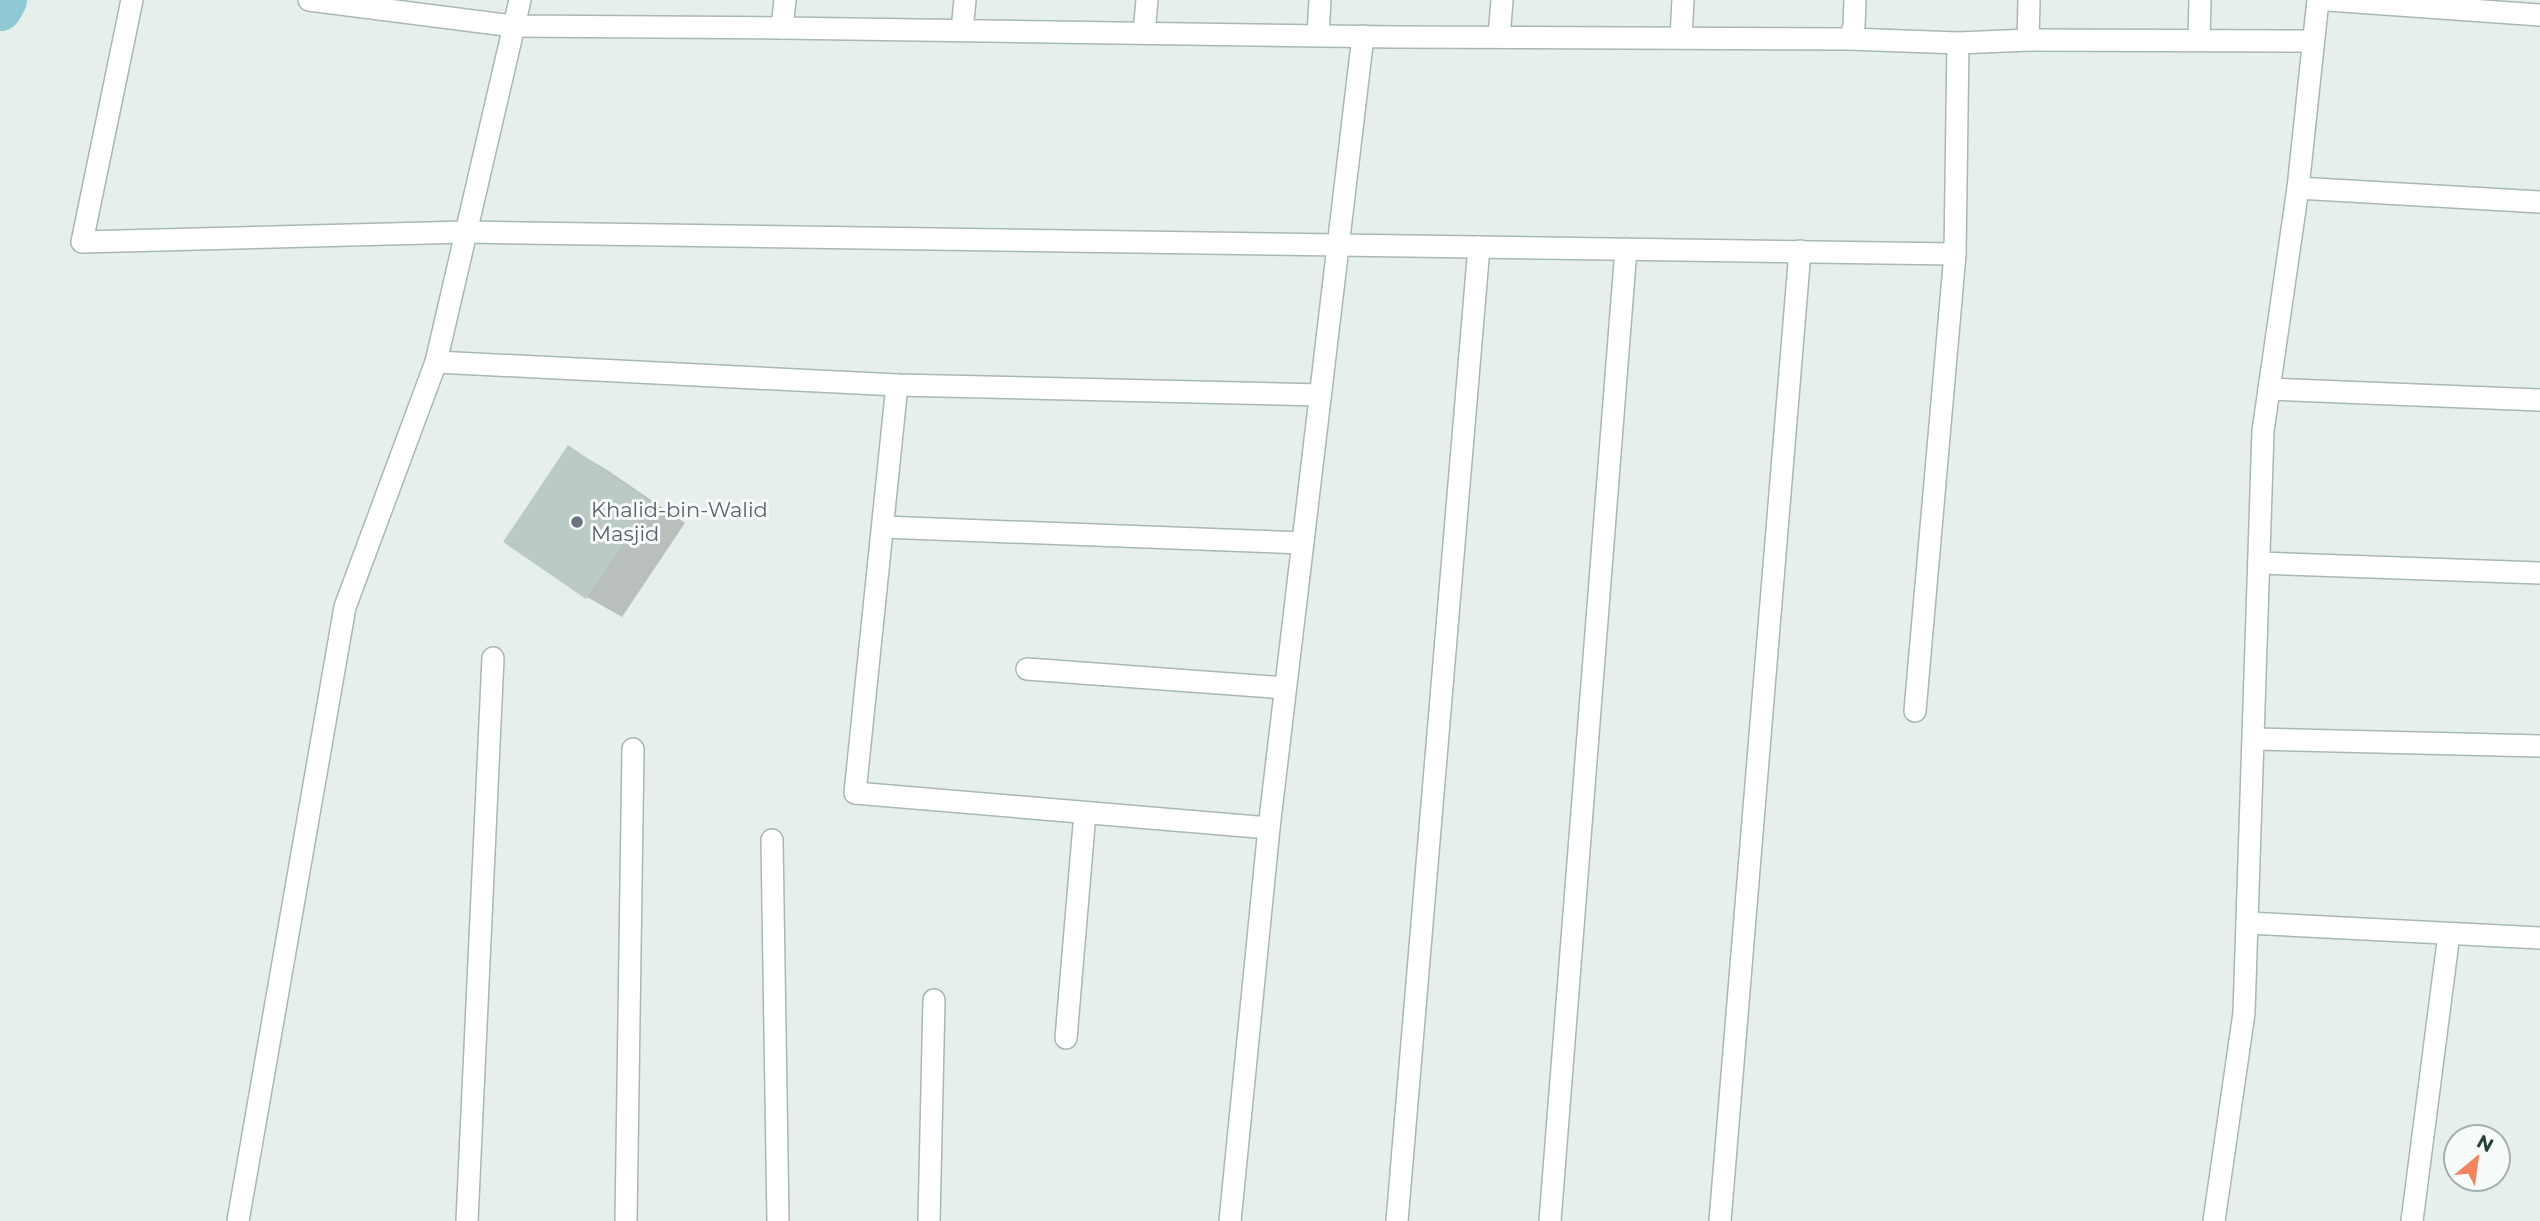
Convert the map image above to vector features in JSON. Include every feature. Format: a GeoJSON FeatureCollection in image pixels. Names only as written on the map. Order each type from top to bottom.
{"type":"FeatureCollection","features":[{"type":"Feature","properties":{"kind":"street"},"geometry":{"type":"LineString","coordinates":[[132,0],[82,242],[465,232],[1955,254]]}},
{"type":"Feature","properties":{"kind":"street"},"geometry":{"type":"LineString","coordinates":[[309,0],[513,26],[1318,36],[1850,39],[1958,43],[2028,40],[2313,41]]}},
{"type":"Feature","properties":{"kind":"street"},"geometry":{"type":"LineString","coordinates":[[238,1221],[345,607],[436,362],[520,0]]}},
{"type":"Feature","properties":{"kind":"street"},"geometry":{"type":"LineString","coordinates":[[782,28],[785,0]]}},
{"type":"Feature","properties":{"kind":"street"},"geometry":{"type":"LineString","coordinates":[[962,30],[965,0]]}},
{"type":"Feature","properties":{"kind":"street"},"geometry":{"type":"LineString","coordinates":[[1144,33],[1147,0]]}},
{"type":"Feature","properties":{"kind":"street"},"geometry":{"type":"LineString","coordinates":[[1318,36],[1320,0]]}},
{"type":"Feature","properties":{"kind":"street"},"geometry":{"type":"LineString","coordinates":[[1499,37],[1502,0]]}},
{"type":"Feature","properties":{"kind":"street"},"geometry":{"type":"LineString","coordinates":[[1681,38],[1683,0]]}},
{"type":"Feature","properties":{"kind":"street"},"geometry":{"type":"LineString","coordinates":[[1850,39],[1854,26],[1855,0]]}},
{"type":"Feature","properties":{"kind":"street"},"geometry":{"type":"LineString","coordinates":[[2028,40],[2029,0]]}},
{"type":"Feature","properties":{"kind":"street"},"geometry":{"type":"LineString","coordinates":[[2199,40],[2200,0]]}},
{"type":"Feature","properties":{"kind":"street"},"geometry":{"type":"LineString","coordinates":[[2214,1221],[2244,1013],[2263,431],[2298,188],[2318,0]]}},
{"type":"Feature","properties":{"kind":"street"},"geometry":{"type":"LineString","coordinates":[[2328,0],[2540,15]]}},
{"type":"Feature","properties":{"kind":"street"},"geometry":{"type":"LineString","coordinates":[[1230,1221],[1269,828],[1363,36]]}},
{"type":"Feature","properties":{"kind":"street"},"geometry":{"type":"LineString","coordinates":[[1915,711],[1955,254],[1958,43]]}},
{"type":"Feature","properties":{"kind":"street"},"geometry":{"type":"LineString","coordinates":[[2298,188],[2540,202]]}},
{"type":"Feature","properties":{"kind":"street"},"geometry":{"type":"LineString","coordinates":[[1397,1221],[1479,247]]}},
{"type":"Feature","properties":{"kind":"street"},"geometry":{"type":"LineString","coordinates":[[1550,1221],[1626,249]]}},
{"type":"Feature","properties":{"kind":"street"},"geometry":{"type":"LineString","coordinates":[[1720,1221],[1800,251]]}},
{"type":"Feature","properties":{"kind":"street"},"geometry":{"type":"LineString","coordinates":[[436,362],[897,385],[1320,395]]}},
{"type":"Feature","properties":{"kind":"street"},"geometry":{"type":"LineString","coordinates":[[897,385],[855,793],[1269,828]]}},
{"type":"Feature","properties":{"kind":"street"},"geometry":{"type":"LineString","coordinates":[[2269,389],[2540,400]]}},
{"type":"Feature","properties":{"kind":"street"},"geometry":{"type":"LineString","coordinates":[[883,527],[1303,543]]}},
{"type":"Feature","properties":{"kind":"street"},"geometry":{"type":"LineString","coordinates":[[2259,563],[2540,573]]}},
{"type":"Feature","properties":{"kind":"street"},"geometry":{"type":"LineString","coordinates":[[467,1221],[493,658]]}},
{"type":"Feature","properties":{"kind":"street"},"geometry":{"type":"LineString","coordinates":[[1027,669],[1285,688]]}},
{"type":"Feature","properties":{"kind":"street"},"geometry":{"type":"LineString","coordinates":[[2254,739],[2540,746]]}},
{"type":"Feature","properties":{"kind":"street"},"geometry":{"type":"LineString","coordinates":[[626,1221],[633,749]]}},
{"type":"Feature","properties":{"kind":"street"},"geometry":{"type":"LineString","coordinates":[[1066,1038],[1085,813]]}},
{"type":"Feature","properties":{"kind":"street"},"geometry":{"type":"LineString","coordinates":[[772,840],[778,1221]]}},
{"type":"Feature","properties":{"kind":"street"},"geometry":{"type":"LineString","coordinates":[[2247,923],[2540,938]]}},
{"type":"Feature","properties":{"kind":"street"},"geometry":{"type":"LineString","coordinates":[[2412,1221],[2449,934]]}},
{"type":"Feature","properties":{"kind":"street"},"geometry":{"type":"LineString","coordinates":[[929,1221],[934,1000]]}},
{"type":"Feature","properties":{"kind":"building","name":"Khalid-bin-Walid Masjid"},"geometry":{"type":"Polygon","coordinates":[[[568,445],[651,502],[586,599],[503,542],[568,445]]]}},
{"type":"Feature","properties":{"kind":"waterway"},"geometry":{"type":"LineString","coordinates":[[0,9],[5,0]]}},
{"type":"Feature","properties":{"kind":"place","name":"Khalid-bin-Walid Masjid"},"geometry":{"type":"Point","coordinates":[577,522]}}]}
